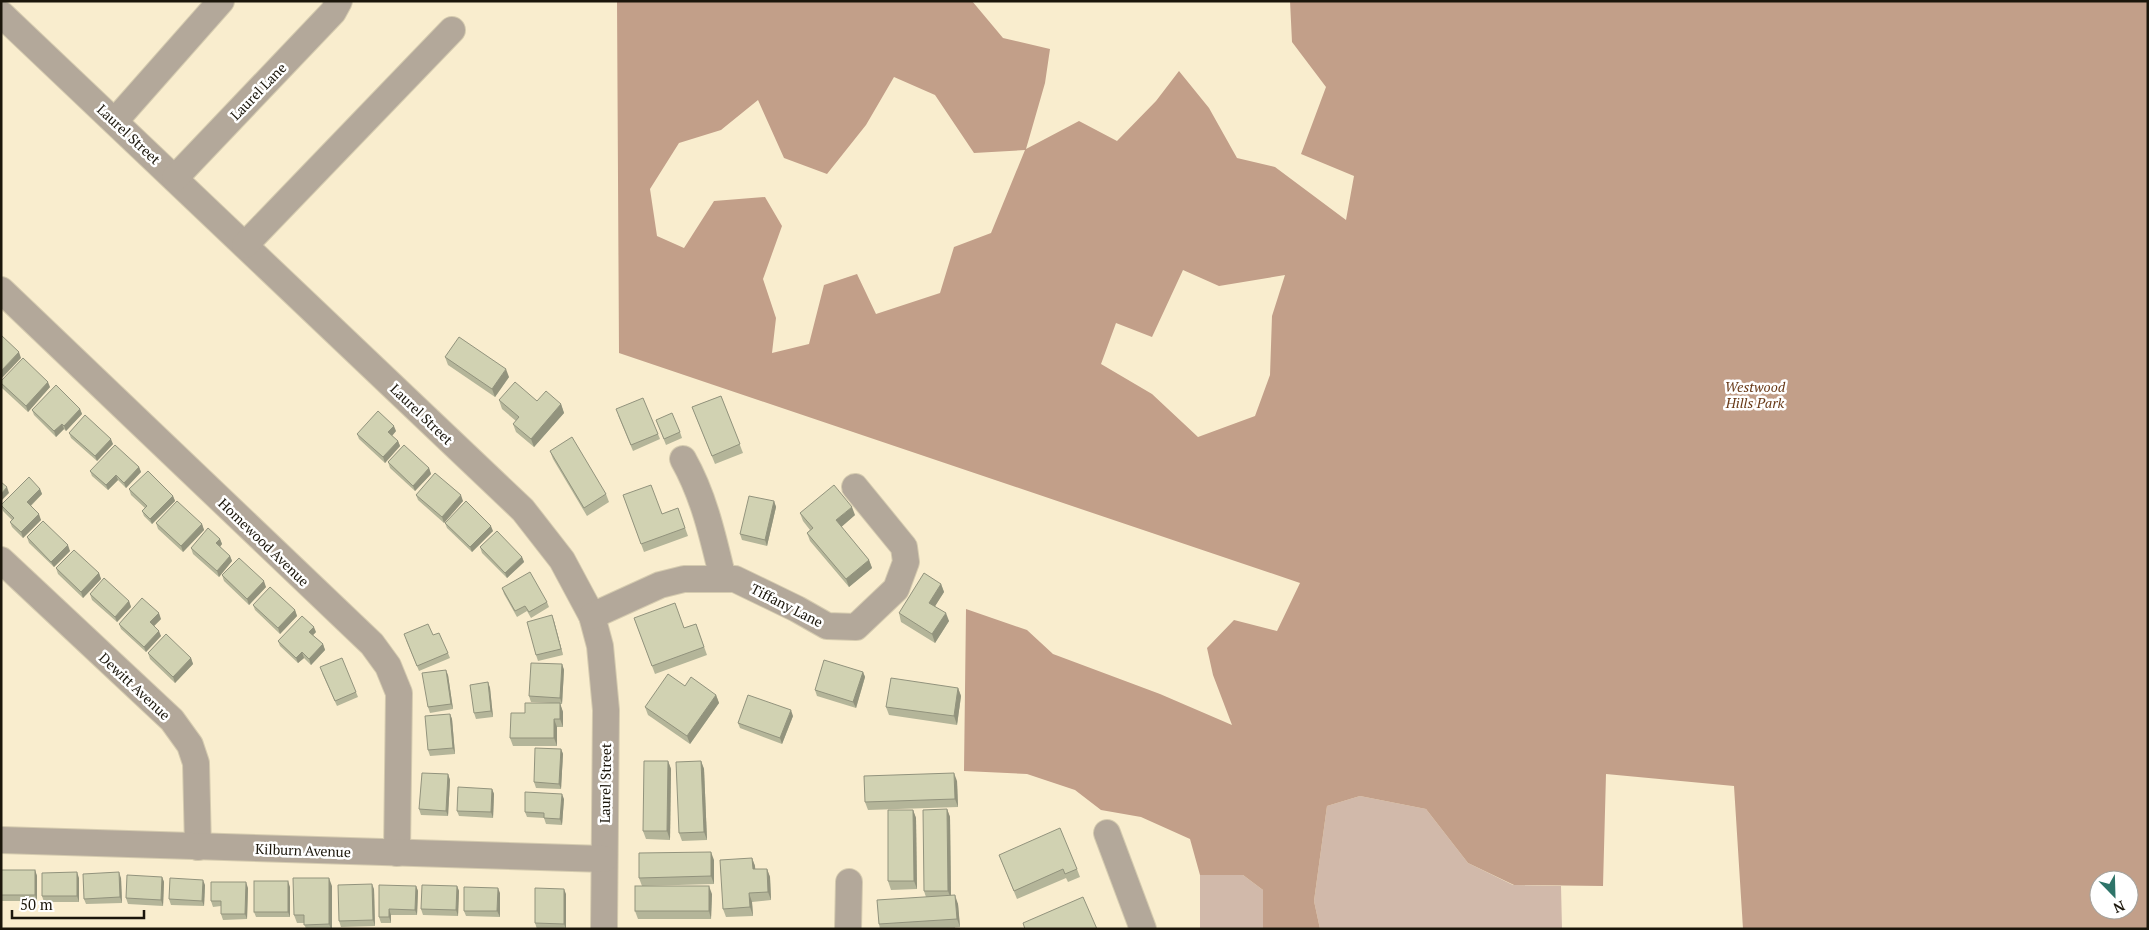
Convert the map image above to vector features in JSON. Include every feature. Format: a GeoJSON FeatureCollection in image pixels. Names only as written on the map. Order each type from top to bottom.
{"type":"FeatureCollection","features":[{"type":"Feature","properties":{"kind":"street"},"geometry":{"type":"LineString","coordinates":[[115,122],[221,1]]}},
{"type":"Feature","properties":{"kind":"street","name":"Laurel Lane"},"geometry":{"type":"LineString","coordinates":[[175,178],[333,12],[339,1]]}},
{"type":"Feature","properties":{"kind":"street","name":"Laurel Street"},"geometry":{"type":"LineString","coordinates":[[1,14],[523,510],[562,560],[592,616],[600,646],[606,710],[604,929]]}},
{"type":"Feature","properties":{"kind":"street"},"geometry":{"type":"LineString","coordinates":[[245,245],[452,30]]}},
{"type":"Feature","properties":{"kind":"street","name":"Homewood Avenue"},"geometry":{"type":"LineString","coordinates":[[1,290],[372,644],[388,666],[399,693],[397,853]]}},
{"type":"Feature","properties":{"kind":"street"},"geometry":{"type":"LineString","coordinates":[[683,459],[696,483],[723,579]]}},
{"type":"Feature","properties":{"kind":"street","name":"Tiffany Lane"},"geometry":{"type":"LineString","coordinates":[[592,616],[684,578],[735,579],[797,608],[827,626],[856,627],[896,589],[906,562],[904,547],[855,488]]}},
{"type":"Feature","properties":{"kind":"street","name":"Dewitt Avenue"},"geometry":{"type":"LineString","coordinates":[[1,560],[172,720],[190,745],[196,763],[198,847]]}},
{"type":"Feature","properties":{"kind":"street"},"geometry":{"type":"LineString","coordinates":[[1107,833],[1143,929]]}},
{"type":"Feature","properties":{"kind":"street","name":"Kilburn Avenue"},"geometry":{"type":"LineString","coordinates":[[1,840],[604,859]]}},
{"type":"Feature","properties":{"kind":"street"},"geometry":{"type":"LineString","coordinates":[[848,929],[849,882]]}},
{"type":"Feature","properties":{"kind":"shaded area"},"geometry":{"type":"Polygon","coordinates":[[[1360,796],[1426,809],[1468,863],[1513,885],[1561,886],[1562,929],[1320,929],[1314,901],[1327,806],[1360,796]]]}},
{"type":"Feature","properties":{"kind":"shaded area"},"geometry":{"type":"Polygon","coordinates":[[[1200,875],[1243,875],[1263,890],[1263,929],[1200,929],[1200,875]]]}},
{"type":"Feature","properties":{"kind":"green space","name":"Westwood Hills Park"},"geometry":{"type":"Polygon","coordinates":[[[617,1],[972,1],[1003,38],[1050,49],[1045,83],[1026,149],[1079,121],[1117,141],[1156,101],[1179,71],[1209,108],[1237,158],[1275,167],[1346,220],[1354,176],[1301,154],[1326,87],[1292,42],[1290,1],[2148,1],[2148,929],[1743,929],[1734,786],[1606,774],[1603,886],[1514,885],[1468,863],[1426,809],[1360,796],[1327,806],[1314,901],[1320,929],[1263,929],[1263,890],[1243,875],[1200,875],[1190,839],[1141,817],[1101,810],[1075,790],[1027,774],[964,771],[966,609],[1027,630],[1053,654],[1160,694],[1232,725],[1213,675],[1207,648],[1234,620],[1277,631],[1300,583],[619,353],[617,1]],[[894,77],[866,125],[827,174],[784,158],[758,100],[721,130],[679,143],[650,189],[657,236],[684,248],[714,201],[765,197],[782,226],[763,279],[776,318],[772,353],[809,344],[824,285],[857,274],[876,314],[940,293],[954,247],[991,233],[1025,150],[974,153],[935,95],[894,77]],[[1183,270],[1152,337],[1116,323],[1101,364],[1152,394],[1198,437],[1255,416],[1270,375],[1272,316],[1285,275],[1219,286],[1183,270]]]}},
{"type":"Feature","properties":{"kind":"building"},"geometry":{"type":"Polygon","coordinates":[[[1,335],[19,352],[1,371],[1,335]]]}},
{"type":"Feature","properties":{"kind":"building"},"geometry":{"type":"Polygon","coordinates":[[[459,337],[506,369],[492,389],[445,357],[459,337]]]}},
{"type":"Feature","properties":{"kind":"building"},"geometry":{"type":"Polygon","coordinates":[[[23,358],[48,382],[26,406],[1,383],[23,358]]]}},
{"type":"Feature","properties":{"kind":"building"},"geometry":{"type":"Polygon","coordinates":[[[515,382],[537,401],[546,391],[561,404],[531,439],[513,424],[519,417],[499,400],[515,382]]]}},
{"type":"Feature","properties":{"kind":"building"},"geometry":{"type":"Polygon","coordinates":[[[56,385],[80,409],[64,426],[62,424],[54,431],[32,410],[56,385]]]}},
{"type":"Feature","properties":{"kind":"building"},"geometry":{"type":"Polygon","coordinates":[[[721,396],[740,444],[712,456],[692,407],[721,396]]]}},
{"type":"Feature","properties":{"kind":"building"},"geometry":{"type":"Polygon","coordinates":[[[643,398],[658,434],[631,445],[616,409],[643,398]]]}},
{"type":"Feature","properties":{"kind":"building"},"geometry":{"type":"Polygon","coordinates":[[[378,411],[394,426],[388,432],[398,441],[383,457],[357,434],[378,411]]]}},
{"type":"Feature","properties":{"kind":"building"},"geometry":{"type":"Polygon","coordinates":[[[672,413],[680,432],[664,439],[656,420],[672,413]]]}},
{"type":"Feature","properties":{"kind":"building"},"geometry":{"type":"Polygon","coordinates":[[[85,415],[111,439],[95,456],[69,433],[85,415]]]}},
{"type":"Feature","properties":{"kind":"building"},"geometry":{"type":"Polygon","coordinates":[[[572,437],[606,494],[584,508],[550,451],[572,437]]]}},
{"type":"Feature","properties":{"kind":"building"},"geometry":{"type":"Polygon","coordinates":[[[115,445],[139,467],[124,483],[116,475],[106,485],[90,471],[115,445]]]}},
{"type":"Feature","properties":{"kind":"building"},"geometry":{"type":"Polygon","coordinates":[[[404,445],[429,468],[413,486],[388,462],[404,445]]]}},
{"type":"Feature","properties":{"kind":"building"},"geometry":{"type":"Polygon","coordinates":[[[148,471],[173,496],[150,519],[142,511],[147,506],[129,489],[148,471]]]}},
{"type":"Feature","properties":{"kind":"building"},"geometry":{"type":"Polygon","coordinates":[[[435,473],[461,495],[442,517],[416,495],[435,473]]]}},
{"type":"Feature","properties":{"kind":"building"},"geometry":{"type":"Polygon","coordinates":[[[29,477],[40,489],[27,502],[39,514],[21,532],[10,522],[14,518],[1,505],[29,477]]]}},
{"type":"Feature","properties":{"kind":"building"},"geometry":{"type":"Polygon","coordinates":[[[1,482],[7,487],[1,494],[1,482]]]}},
{"type":"Feature","properties":{"kind":"building"},"geometry":{"type":"Polygon","coordinates":[[[651,485],[662,514],[678,508],[685,528],[641,544],[623,495],[651,485]]]}},
{"type":"Feature","properties":{"kind":"building"},"geometry":{"type":"Polygon","coordinates":[[[834,485],[852,507],[836,520],[869,560],[846,579],[807,533],[813,528],[800,513],[834,485]]]}},
{"type":"Feature","properties":{"kind":"building"},"geometry":{"type":"Polygon","coordinates":[[[749,496],[774,501],[765,540],[740,534],[749,496]]]}},
{"type":"Feature","properties":{"kind":"building"},"geometry":{"type":"Polygon","coordinates":[[[177,501],[202,524],[181,546],[156,523],[177,501]]]}},
{"type":"Feature","properties":{"kind":"building"},"geometry":{"type":"Polygon","coordinates":[[[466,501],[491,526],[470,547],[445,523],[466,501]]]}},
{"type":"Feature","properties":{"kind":"building"},"geometry":{"type":"Polygon","coordinates":[[[43,521],[68,545],[51,562],[27,537],[43,521]]]}},
{"type":"Feature","properties":{"kind":"building"},"geometry":{"type":"Polygon","coordinates":[[[208,528],[220,539],[216,543],[230,556],[217,571],[191,548],[208,528]]]}},
{"type":"Feature","properties":{"kind":"building"},"geometry":{"type":"Polygon","coordinates":[[[497,531],[522,557],[505,573],[480,547],[497,531]]]}},
{"type":"Feature","properties":{"kind":"building"},"geometry":{"type":"Polygon","coordinates":[[[74,550],[99,573],[81,592],[56,568],[74,550]]]}},
{"type":"Feature","properties":{"kind":"building"},"geometry":{"type":"Polygon","coordinates":[[[239,558],[264,581],[247,599],[222,575],[239,558]]]}},
{"type":"Feature","properties":{"kind":"building"},"geometry":{"type":"Polygon","coordinates":[[[530,572],[547,602],[529,612],[525,606],[515,611],[502,588],[530,572]]]}},
{"type":"Feature","properties":{"kind":"building"},"geometry":{"type":"Polygon","coordinates":[[[924,573],[941,584],[929,603],[946,613],[932,634],[899,613],[924,573]]]}},
{"type":"Feature","properties":{"kind":"building"},"geometry":{"type":"Polygon","coordinates":[[[104,578],[129,601],[115,617],[90,594],[104,578]]]}},
{"type":"Feature","properties":{"kind":"building"},"geometry":{"type":"Polygon","coordinates":[[[270,587],[295,610],[278,628],[253,605],[270,587]]]}},
{"type":"Feature","properties":{"kind":"building"},"geometry":{"type":"Polygon","coordinates":[[[142,598],[159,613],[150,622],[159,631],[144,647],[119,624],[142,598]]]}},
{"type":"Feature","properties":{"kind":"building"},"geometry":{"type":"Polygon","coordinates":[[[675,603],[684,628],[696,624],[704,647],[652,666],[634,618],[675,603]]]}},
{"type":"Feature","properties":{"kind":"building"},"geometry":{"type":"Polygon","coordinates":[[[552,615],[561,649],[536,655],[527,622],[552,615]]]}},
{"type":"Feature","properties":{"kind":"building"},"geometry":{"type":"Polygon","coordinates":[[[302,616],[314,627],[309,632],[323,644],[309,659],[302,652],[296,658],[278,641],[302,616]]]}},
{"type":"Feature","properties":{"kind":"building"},"geometry":{"type":"Polygon","coordinates":[[[428,624],[433,635],[439,633],[448,653],[417,666],[404,634],[428,624]]]}},
{"type":"Feature","properties":{"kind":"building"},"geometry":{"type":"Polygon","coordinates":[[[166,634],[191,658],[173,677],[148,653],[166,634]]]}},
{"type":"Feature","properties":{"kind":"building"},"geometry":{"type":"Polygon","coordinates":[[[342,658],[356,692],[335,701],[320,667],[342,658]]]}},
{"type":"Feature","properties":{"kind":"building"},"geometry":{"type":"Polygon","coordinates":[[[824,660],[863,672],[853,702],[815,690],[824,660]]]}},
{"type":"Feature","properties":{"kind":"building"},"geometry":{"type":"Polygon","coordinates":[[[531,663],[562,664],[560,698],[529,696],[531,663]]]}},
{"type":"Feature","properties":{"kind":"building"},"geometry":{"type":"Polygon","coordinates":[[[446,670],[451,704],[428,707],[422,673],[446,670]]]}},
{"type":"Feature","properties":{"kind":"building"},"geometry":{"type":"Polygon","coordinates":[[[668,674],[685,686],[691,677],[716,695],[687,736],[645,707],[668,674]]]}},
{"type":"Feature","properties":{"kind":"building"},"geometry":{"type":"Polygon","coordinates":[[[891,678],[958,688],[954,716],[886,707],[891,678]]]}},
{"type":"Feature","properties":{"kind":"building"},"geometry":{"type":"Polygon","coordinates":[[[488,682],[491,711],[474,713],[470,685],[488,682]]]}},
{"type":"Feature","properties":{"kind":"building"},"geometry":{"type":"Polygon","coordinates":[[[748,695],[791,710],[780,738],[738,723],[748,695]]]}},
{"type":"Feature","properties":{"kind":"building"},"geometry":{"type":"Polygon","coordinates":[[[525,703],[560,703],[560,719],[554,719],[554,738],[510,738],[511,713],[525,713],[525,703]]]}},
{"type":"Feature","properties":{"kind":"building"},"geometry":{"type":"Polygon","coordinates":[[[450,714],[453,748],[428,750],[425,716],[450,714]]]}},
{"type":"Feature","properties":{"kind":"building"},"geometry":{"type":"Polygon","coordinates":[[[535,748],[561,749],[559,784],[534,782],[535,748]]]}},
{"type":"Feature","properties":{"kind":"building"},"geometry":{"type":"Polygon","coordinates":[[[644,761],[668,761],[667,831],[643,831],[644,761]]]}},
{"type":"Feature","properties":{"kind":"building"},"geometry":{"type":"Polygon","coordinates":[[[701,761],[704,832],[679,833],[676,762],[701,761]]]}},
{"type":"Feature","properties":{"kind":"building"},"geometry":{"type":"Polygon","coordinates":[[[422,773],[448,774],[446,811],[419,809],[422,773]]]}},
{"type":"Feature","properties":{"kind":"building"},"geometry":{"type":"Polygon","coordinates":[[[954,773],[955,799],[865,802],[864,776],[954,773]]]}},
{"type":"Feature","properties":{"kind":"building"},"geometry":{"type":"Polygon","coordinates":[[[458,787],[492,789],[491,812],[457,811],[458,787]]]}},
{"type":"Feature","properties":{"kind":"building"},"geometry":{"type":"Polygon","coordinates":[[[525,792],[562,794],[560,819],[544,818],[544,813],[525,812],[525,792]]]}},
{"type":"Feature","properties":{"kind":"building"},"geometry":{"type":"Polygon","coordinates":[[[947,809],[948,891],[924,891],[923,810],[947,809]]]}},
{"type":"Feature","properties":{"kind":"building"},"geometry":{"type":"Polygon","coordinates":[[[888,810],[913,810],[914,881],[888,881],[888,810]]]}},
{"type":"Feature","properties":{"kind":"building"},"geometry":{"type":"Polygon","coordinates":[[[1060,828],[1077,869],[1065,874],[1063,869],[1014,891],[999,855],[1060,828]]]}},
{"type":"Feature","properties":{"kind":"building"},"geometry":{"type":"Polygon","coordinates":[[[711,852],[711,876],[639,878],[639,853],[711,852]]]}},
{"type":"Feature","properties":{"kind":"building"},"geometry":{"type":"Polygon","coordinates":[[[752,858],[753,869],[767,869],[768,892],[749,893],[750,907],[723,909],[720,860],[752,858]]]}},
{"type":"Feature","properties":{"kind":"building"},"geometry":{"type":"Polygon","coordinates":[[[1,870],[35,870],[35,895],[1,895],[1,870]]]}},
{"type":"Feature","properties":{"kind":"building"},"geometry":{"type":"Polygon","coordinates":[[[77,872],[77,896],[42,896],[42,873],[77,872]]]}},
{"type":"Feature","properties":{"kind":"building"},"geometry":{"type":"Polygon","coordinates":[[[119,872],[120,897],[84,899],[83,874],[119,872]]]}},
{"type":"Feature","properties":{"kind":"building"},"geometry":{"type":"Polygon","coordinates":[[[127,875],[162,877],[161,900],[126,898],[127,875]]]}},
{"type":"Feature","properties":{"kind":"building"},"geometry":{"type":"Polygon","coordinates":[[[170,878],[203,880],[202,901],[169,899],[170,878]]]}},
{"type":"Feature","properties":{"kind":"building"},"geometry":{"type":"Polygon","coordinates":[[[293,878],[329,878],[329,924],[304,925],[304,915],[294,915],[293,878]]]}},
{"type":"Feature","properties":{"kind":"building"},"geometry":{"type":"Polygon","coordinates":[[[254,881],[288,881],[288,912],[254,912],[254,881]]]}},
{"type":"Feature","properties":{"kind":"building"},"geometry":{"type":"Polygon","coordinates":[[[211,882],[246,882],[245,914],[221,914],[221,901],[211,901],[211,882]]]}},
{"type":"Feature","properties":{"kind":"building"},"geometry":{"type":"Polygon","coordinates":[[[372,884],[373,920],[339,921],[338,885],[372,884]]]}},
{"type":"Feature","properties":{"kind":"building"},"geometry":{"type":"Polygon","coordinates":[[[379,885],[416,886],[415,910],[389,909],[389,917],[379,917],[379,885]]]}},
{"type":"Feature","properties":{"kind":"building"},"geometry":{"type":"Polygon","coordinates":[[[422,885],[457,886],[456,910],[421,909],[422,885]]]}},
{"type":"Feature","properties":{"kind":"building"},"geometry":{"type":"Polygon","coordinates":[[[635,886],[709,886],[709,911],[635,911],[635,886]]]}},
{"type":"Feature","properties":{"kind":"building"},"geometry":{"type":"Polygon","coordinates":[[[464,887],[498,888],[497,911],[464,911],[464,887]]]}},
{"type":"Feature","properties":{"kind":"building"},"geometry":{"type":"Polygon","coordinates":[[[535,888],[564,889],[564,924],[535,923],[535,888]]]}},
{"type":"Feature","properties":{"kind":"building"},"geometry":{"type":"Polygon","coordinates":[[[955,895],[957,919],[879,924],[877,900],[955,895]]]}},
{"type":"Feature","properties":{"kind":"building"},"geometry":{"type":"Polygon","coordinates":[[[1083,897],[1097,929],[1025,929],[1023,923],[1083,897]]]}}]}
